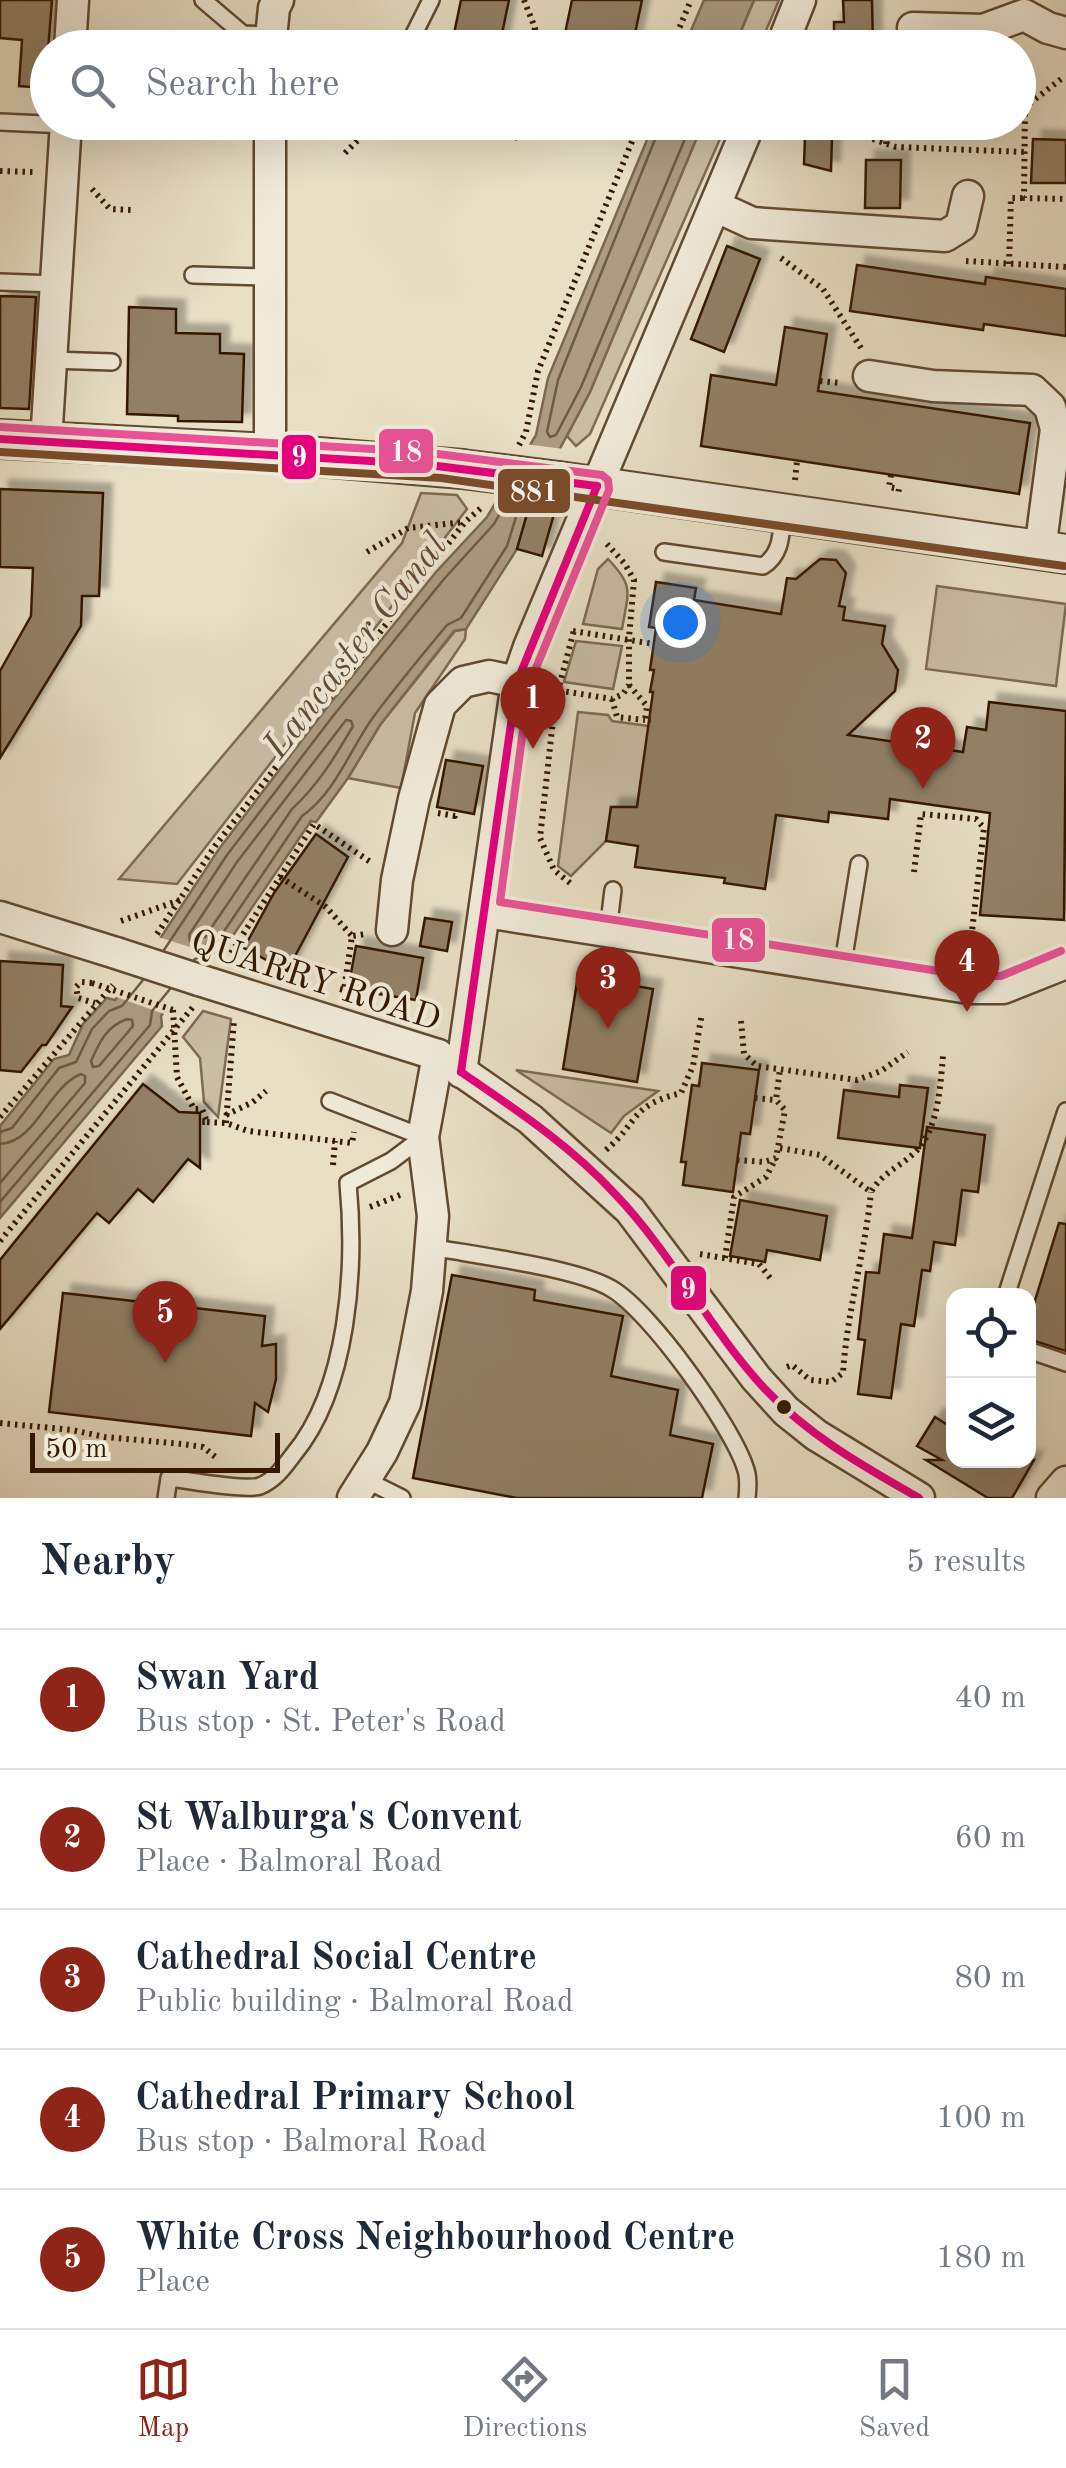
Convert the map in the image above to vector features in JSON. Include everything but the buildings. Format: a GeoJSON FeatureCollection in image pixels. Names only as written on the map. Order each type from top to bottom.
{"type":"FeatureCollection","features":[{"type":"Feature","properties":{"kind":"street"},"geometry":{"type":"LineString","coordinates":[[71,30],[73,0]]}},
{"type":"Feature","properties":{"kind":"street"},"geometry":{"type":"LineString","coordinates":[[272,30],[278,0]]}},
{"type":"Feature","properties":{"kind":"street"},"geometry":{"type":"LineString","coordinates":[[788,30],[800,0]]}},
{"type":"Feature","properties":{"kind":"street"},"geometry":{"type":"LineString","coordinates":[[913,28],[983,30],[1024,7],[1048,28],[1066,33]]}},
{"type":"Feature","properties":{"kind":"street"},"geometry":{"type":"LineString","coordinates":[[46,442],[65,140]]}},
{"type":"Feature","properties":{"kind":"street"},"geometry":{"type":"LineString","coordinates":[[270,140],[270,453]]}},
{"type":"Feature","properties":{"kind":"street"},"geometry":{"type":"LineString","coordinates":[[358,1489],[382,1452],[404,1403],[427,1291],[433,1216],[423,1137],[449,1064],[486,912],[517,682],[742,140]]}},
{"type":"Feature","properties":{"kind":"street"},"geometry":{"type":"LineString","coordinates":[[715,206],[752,222],[944,236],[961,226],[968,196]]}},
{"type":"Feature","properties":{"kind":"street"},"geometry":{"type":"LineString","coordinates":[[0,439],[270,453],[462,469],[1053,552],[1056,429],[1050,407],[1032,390],[934,386],[869,376]]}},
{"type":"Feature","properties":{"kind":"street"},"geometry":{"type":"LineString","coordinates":[[392,930],[414,799],[440,705],[463,682],[489,676],[517,682]]}},
{"type":"Feature","properties":{"kind":"street"},"geometry":{"type":"LineString","coordinates":[[486,912],[963,988],[1003,988],[1066,963]]}},
{"type":"Feature","properties":{"kind":"street","name":"QUARRY ROAD"},"geometry":{"type":"LineString","coordinates":[[0,917],[449,1064],[530,1119],[630,1210],[756,1378],[786,1411],[816,1435],[919,1498]]}},
{"type":"Feature","properties":{"kind":"street"},"geometry":{"type":"LineString","coordinates":[[1052,1498],[1066,1482]]}},
{"type":"Feature","properties":{"kind":"lane"},"geometry":{"type":"LineString","coordinates":[[203,0],[238,30]]}},
{"type":"Feature","properties":{"kind":"lane"},"geometry":{"type":"LineString","coordinates":[[416,30],[430,0]]}},
{"type":"Feature","properties":{"kind":"lane"},"geometry":{"type":"LineString","coordinates":[[0,122],[30,123]]}},
{"type":"Feature","properties":{"kind":"lane"},"geometry":{"type":"LineString","coordinates":[[193,275],[268,277]]}},
{"type":"Feature","properties":{"kind":"lane"},"geometry":{"type":"LineString","coordinates":[[0,282],[55,284]]}},
{"type":"Feature","properties":{"kind":"lane"},"geometry":{"type":"LineString","coordinates":[[51,360],[112,362]]}},
{"type":"Feature","properties":{"kind":"lane"},"geometry":{"type":"LineString","coordinates":[[664,552],[763,566],[780,546],[782,513]]}},
{"type":"Feature","properties":{"kind":"lane"},"geometry":{"type":"LineString","coordinates":[[842,969],[859,864]]}},
{"type":"Feature","properties":{"kind":"lane"},"geometry":{"type":"LineString","coordinates":[[608,931],[612,890]]}},
{"type":"Feature","properties":{"kind":"lane"},"geometry":{"type":"LineString","coordinates":[[330,1101],[423,1137]]}},
{"type":"Feature","properties":{"kind":"lane"},"geometry":{"type":"LineString","coordinates":[[1009,1288],[1066,1111]]}},
{"type":"Feature","properties":{"kind":"lane"},"geometry":{"type":"LineString","coordinates":[[166,1498],[169,1478],[257,1488],[275,1477],[300,1447],[326,1402],[342,1329],[352,1256],[348,1183],[390,1161],[423,1137]]}},
{"type":"Feature","properties":{"kind":"lane"},"geometry":{"type":"LineString","coordinates":[[431,1247],[568,1274],[611,1288],[642,1312],[694,1379],[740,1453],[747,1472],[747,1498]]}},
{"type":"Feature","properties":{"kind":"lane"},"geometry":{"type":"LineString","coordinates":[[1036,1353],[1066,1362]]}},
{"type":"Feature","properties":{"kind":"lane"},"geometry":{"type":"LineString","coordinates":[[358,1489],[402,1498]]}},
{"type":"Feature","properties":{"kind":"path"},"geometry":{"type":"LineString","coordinates":[[524,0],[536,30]]}},
{"type":"Feature","properties":{"kind":"path"},"geometry":{"type":"LineString","coordinates":[[678,30],[691,0]]}},
{"type":"Feature","properties":{"kind":"path"},"geometry":{"type":"LineString","coordinates":[[1036,98],[1061,79]]}},
{"type":"Feature","properties":{"kind":"path"},"geometry":{"type":"LineString","coordinates":[[345,153],[358,140]]}},
{"type":"Feature","properties":{"kind":"path"},"geometry":{"type":"LineString","coordinates":[[518,447],[526,432],[538,371],[633,140]]}},
{"type":"Feature","properties":{"kind":"path"},"geometry":{"type":"LineString","coordinates":[[875,140],[886,144],[1026,152]]}},
{"type":"Feature","properties":{"kind":"path"},"geometry":{"type":"LineString","coordinates":[[886,140],[886,144]]}},
{"type":"Feature","properties":{"kind":"path"},"geometry":{"type":"LineString","coordinates":[[1024,198],[1026,140]]}},
{"type":"Feature","properties":{"kind":"path"},"geometry":{"type":"LineString","coordinates":[[93,189],[110,209],[133,210]]}},
{"type":"Feature","properties":{"kind":"path"},"geometry":{"type":"LineString","coordinates":[[1066,199],[1011,198],[1010,264],[1066,267]]}},
{"type":"Feature","properties":{"kind":"path"},"geometry":{"type":"LineString","coordinates":[[752,222],[770,250],[823,288],[856,336],[869,376]]}},
{"type":"Feature","properties":{"kind":"path"},"geometry":{"type":"LineString","coordinates":[[110,951],[115,924],[181,899],[214,846],[465,522],[486,504]]}},
{"type":"Feature","properties":{"kind":"path"},"geometry":{"type":"LineString","coordinates":[[367,552],[408,528],[465,522]]}},
{"type":"Feature","properties":{"kind":"path"},"geometry":{"type":"LineString","coordinates":[[517,682],[612,698],[623,694],[629,685],[628,638],[634,580],[614,552]]}},
{"type":"Feature","properties":{"kind":"path"},"geometry":{"type":"LineString","coordinates":[[573,632],[654,644]]}},
{"type":"Feature","properties":{"kind":"path"},"geometry":{"type":"LineString","coordinates":[[612,698],[617,717],[650,720],[647,706],[629,685]]}},
{"type":"Feature","properties":{"kind":"path"},"geometry":{"type":"LineString","coordinates":[[557,690],[540,838],[554,870],[570,883]]}},
{"type":"Feature","properties":{"kind":"path"},"geometry":{"type":"LineString","coordinates":[[914,872],[921,814],[976,819],[984,828],[963,988]]}},
{"type":"Feature","properties":{"kind":"path"},"geometry":{"type":"LineString","coordinates":[[230,953],[314,824],[398,880]]}},
{"type":"Feature","properties":{"kind":"path"},"geometry":{"type":"LineString","coordinates":[[280,877],[326,907],[352,936]]}},
{"type":"Feature","properties":{"kind":"path"},"geometry":{"type":"LineString","coordinates":[[345,982],[348,965]]}},
{"type":"Feature","properties":{"kind":"path"},"geometry":{"type":"LineString","coordinates":[[0,1117],[95,1003],[78,998],[76,987],[81,982],[92,982],[174,1010],[177,1078],[193,1111],[202,1109],[203,1122],[226,1119],[266,1091]]}},
{"type":"Feature","properties":{"kind":"path"},"geometry":{"type":"LineString","coordinates":[[0,1241],[175,1028],[205,982]]}},
{"type":"Feature","properties":{"kind":"path"},"geometry":{"type":"LineString","coordinates":[[586,1167],[618,1140],[630,1120],[652,1101],[682,1094],[694,1066],[702,1013]]}},
{"type":"Feature","properties":{"kind":"path"},"geometry":{"type":"LineString","coordinates":[[226,1119],[234,1020]]}},
{"type":"Feature","properties":{"kind":"path"},"geometry":{"type":"LineString","coordinates":[[741,1021],[744,1054],[758,1066],[857,1080],[881,1071],[908,1052]]}},
{"type":"Feature","properties":{"kind":"path"},"geometry":{"type":"LineString","coordinates":[[756,1378],[792,1365],[810,1380],[830,1382],[843,1373],[872,1192],[880,1176],[918,1148],[933,1123],[942,1056]]}},
{"type":"Feature","properties":{"kind":"path"},"geometry":{"type":"LineString","coordinates":[[776,1100],[780,1069]]}},
{"type":"Feature","properties":{"kind":"path"},"geometry":{"type":"LineString","coordinates":[[725,1258],[734,1197],[766,1177],[780,1148],[785,1110],[776,1100],[755,1098]]}},
{"type":"Feature","properties":{"kind":"path"},"geometry":{"type":"LineString","coordinates":[[226,1119],[248,1131],[352,1143],[356,1124]]}},
{"type":"Feature","properties":{"kind":"path"},"geometry":{"type":"LineString","coordinates":[[333,1171],[335,1141]]}},
{"type":"Feature","properties":{"kind":"path"},"geometry":{"type":"LineString","coordinates":[[780,1148],[820,1154],[872,1192]]}},
{"type":"Feature","properties":{"kind":"path"},"geometry":{"type":"LineString","coordinates":[[737,1160],[764,1162],[776,1158]]}},
{"type":"Feature","properties":{"kind":"path"},"geometry":{"type":"LineString","coordinates":[[368,1217],[370,1206],[403,1193]]}},
{"type":"Feature","properties":{"kind":"path"},"geometry":{"type":"LineString","coordinates":[[664,1255],[700,1254],[760,1264],[771,1279]]}},
{"type":"Feature","properties":{"kind":"path"},"geometry":{"type":"LineString","coordinates":[[0,1423],[182,1444],[204,1448],[217,1458]]}},
{"type":"Feature","properties":{"kind":"shaded area"},"geometry":{"type":"Polygon","coordinates":[[[754,0],[779,0],[766,30],[742,30],[754,0]]]}},
{"type":"Feature","properties":{"kind":"shaded area"},"geometry":{"type":"Polygon","coordinates":[[[696,140],[720,140],[590,434],[576,446],[567,436],[590,392],[696,140]]]}},
{"type":"Feature","properties":{"kind":"shaded area"},"geometry":{"type":"Polygon","coordinates":[[[421,493],[457,495],[467,509],[177,884],[119,879],[402,543],[421,493]]]}},
{"type":"Feature","properties":{"kind":"shaded area"},"geometry":{"type":"Polygon","coordinates":[[[608,559],[626,584],[622,629],[583,624],[598,569],[608,559]]]}},
{"type":"Feature","properties":{"kind":"shaded area"},"geometry":{"type":"Polygon","coordinates":[[[937,586],[1066,604],[1056,686],[926,669],[937,586]]]}},
{"type":"Feature","properties":{"kind":"shaded area"},"geometry":{"type":"Polygon","coordinates":[[[466,629],[465,639],[415,713],[401,788],[348,778],[380,725],[455,631],[466,629]]]}},
{"type":"Feature","properties":{"kind":"shaded area"},"geometry":{"type":"Polygon","coordinates":[[[576,641],[622,646],[613,689],[564,682],[576,641]]]}},
{"type":"Feature","properties":{"kind":"shaded area"},"geometry":{"type":"Polygon","coordinates":[[[578,712],[649,726],[637,807],[611,807],[606,841],[571,876],[558,866],[578,712]]]}},
{"type":"Feature","properties":{"kind":"shaded area"},"geometry":{"type":"Polygon","coordinates":[[[203,1011],[231,1019],[218,1117],[204,1102],[200,1058],[183,1037],[203,1011]]]}},
{"type":"Feature","properties":{"kind":"shaded area"},"geometry":{"type":"Polygon","coordinates":[[[516,1070],[658,1091],[624,1116],[611,1133],[516,1070]]]}},
{"type":"Feature","properties":{"kind":"water"},"geometry":{"type":"Polygon","coordinates":[[[704,0],[754,0],[741,30],[691,30],[704,0]]]}},
{"type":"Feature","properties":{"kind":"water"},"geometry":{"type":"Polygon","coordinates":[[[647,140],[696,140],[590,392],[529,507],[517,549],[466,629],[454,631],[380,725],[348,778],[316,822],[311,821],[219,956],[205,962],[161,1016],[162,1026],[0,1218],[0,1126],[54,1059],[69,1055],[83,1024],[107,998],[115,1000],[219,849],[325,710],[436,572],[487,517],[536,435],[548,378],[647,140]]]}},
{"type":"Feature","properties":{"kind":"pier"},"geometry":{"type":"Polygon","coordinates":[[[525,444],[564,449],[535,506],[491,500],[525,444]]]}},
{"type":"Feature","properties":{"kind":"pier"},"geometry":{"type":"Polygon","coordinates":[[[155,936],[219,956],[167,1015],[105,993],[113,995],[155,936]]]}},
{"type":"Feature","properties":{"kind":"transit line","name":"18"},"geometry":{"type":"LineString","coordinates":[[1,427],[422,452],[602,475],[608,480],[609,490],[529,685],[500,902],[970,976],[1001,976],[1061,951]]}},
{"type":"Feature","properties":{"kind":"transit line","name":"9"},"geometry":{"type":"LineString","coordinates":[[0,439],[421,464],[597,486]]}},
{"type":"Feature","properties":{"kind":"transit line","name":"881"},"geometry":{"type":"LineString","coordinates":[[0,452],[441,478],[1064,566]]}},
{"type":"Feature","properties":{"kind":"transit line","name":"9"},"geometry":{"type":"LineString","coordinates":[[461,1072],[517,682],[597,486]]}},
{"type":"Feature","properties":{"kind":"transit line","name":"9"},"geometry":{"type":"LineString","coordinates":[[461,1072],[522,1114],[599,1177],[655,1242],[744,1365],[781,1405],[837,1449],[919,1498]]}},
{"type":"Feature","properties":{"kind":"place","name":"Swan Yard"},"geometry":{"type":"Point","coordinates":[533,749]}},
{"type":"Feature","properties":{"kind":"place","name":"St Walburga's Convent"},"geometry":{"type":"Point","coordinates":[923,789]}},
{"type":"Feature","properties":{"kind":"place","name":"Cathedral Primary School"},"geometry":{"type":"Point","coordinates":[967,1012]}},
{"type":"Feature","properties":{"kind":"place","name":"Cathedral Social Centre"},"geometry":{"type":"Point","coordinates":[608,1029]}},
{"type":"Feature","properties":{"kind":"place","name":"White Cross Neighbourhood Centre"},"geometry":{"type":"Point","coordinates":[165,1363]}},
{"type":"Feature","properties":{"kind":"water label","name":"Lancaster Canal"},"geometry":{"type":"Point","coordinates":[354,645]}}]}
